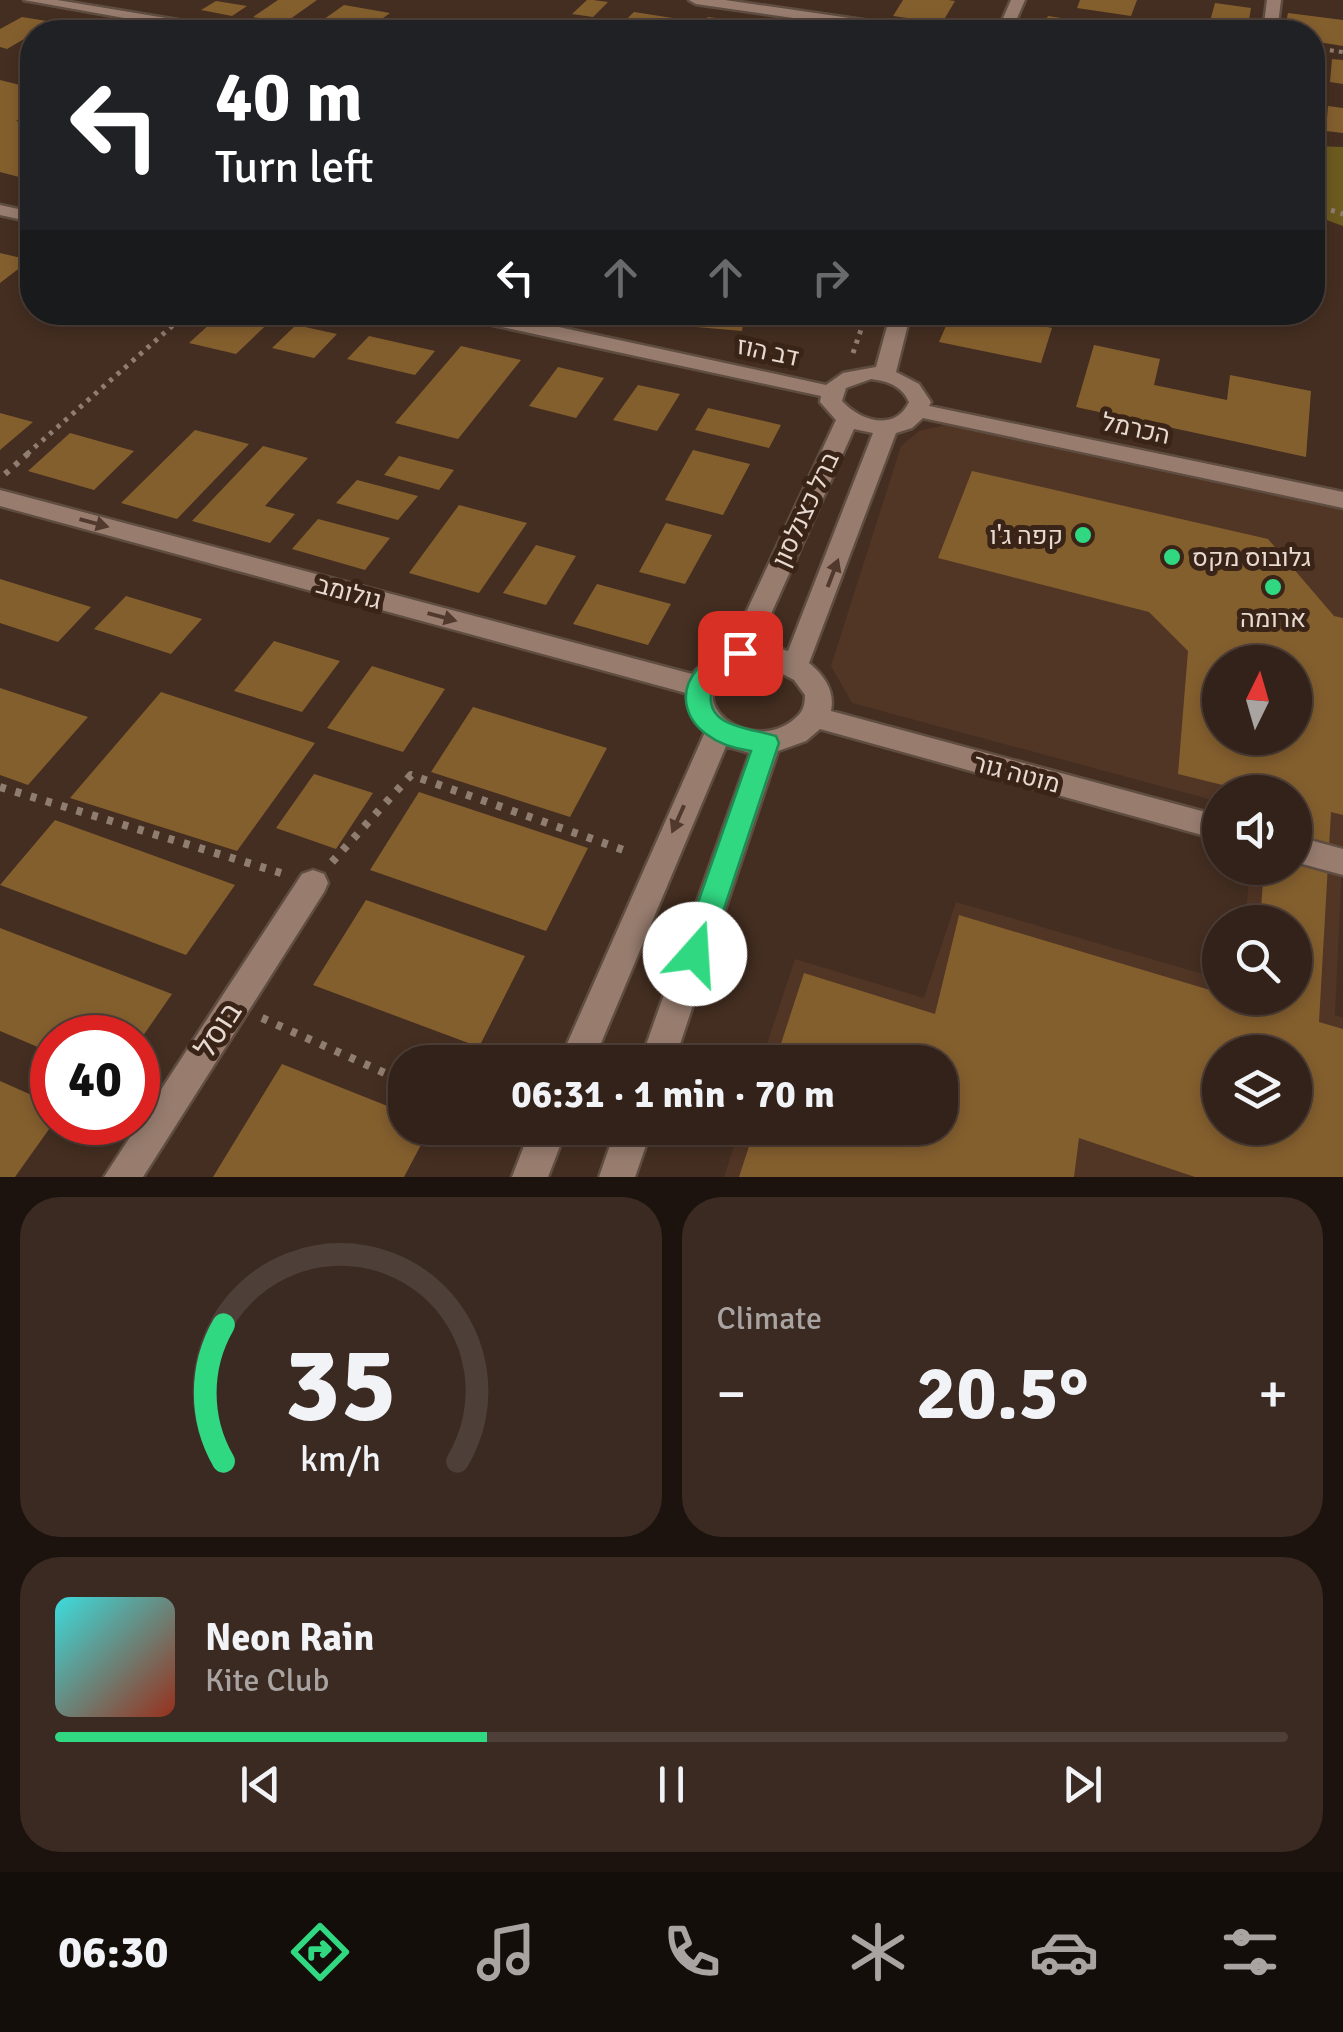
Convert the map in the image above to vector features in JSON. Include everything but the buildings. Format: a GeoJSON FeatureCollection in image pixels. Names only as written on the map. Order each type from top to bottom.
{"type":"FeatureCollection","features":[{"type":"Feature","properties":{"kind":"street"},"geometry":{"type":"LineString","coordinates":[[31,0],[153,20]]}},
{"type":"Feature","properties":{"kind":"street"},"geometry":{"type":"LineString","coordinates":[[696,0],[835,20]]}},
{"type":"Feature","properties":{"kind":"street","name":"דב הוז"},"geometry":{"type":"LineString","coordinates":[[527,325],[838,385],[886,374]]}},
{"type":"Feature","properties":{"kind":"street"},"geometry":{"type":"LineString","coordinates":[[838,385],[830,402],[846,420],[887,427],[912,418],[918,410],[917,393],[886,374],[899,325]]}},
{"type":"Feature","properties":{"kind":"street","name":"הכרמל"},"geometry":{"type":"LineString","coordinates":[[918,410],[1343,500]]}},
{"type":"Feature","properties":{"kind":"street","name":"ברל כצנלסון"},"geometry":{"type":"LineString","coordinates":[[740,653],[846,420]]}},
{"type":"Feature","properties":{"kind":"street","name":"ברל כצנלסון"},"geometry":{"type":"LineString","coordinates":[[796,664],[887,427]]}},
{"type":"Feature","properties":{"kind":"street","name":"גולומב"},"geometry":{"type":"LineString","coordinates":[[6,506],[699,686]]}},
{"type":"Feature","properties":{"kind":"street"},"geometry":{"type":"LineString","coordinates":[[740,653],[779,655],[796,664],[816,688],[818,703],[813,717],[786,739],[767,743],[733,739],[719,731],[700,710],[699,686],[713,664],[740,653]]}},
{"type":"Feature","properties":{"kind":"street","name":"מוטה גור"},"geometry":{"type":"LineString","coordinates":[[813,717],[1202,823]]}},
{"type":"Feature","properties":{"kind":"street"},"geometry":{"type":"LineString","coordinates":[[583,1045],[719,731]]}},
{"type":"Feature","properties":{"kind":"street"},"geometry":{"type":"LineString","coordinates":[[663,1045],[767,743]]}},
{"type":"Feature","properties":{"kind":"street"},"geometry":{"type":"LineString","coordinates":[[1312,854],[1343,862]]}},
{"type":"Feature","properties":{"kind":"street","name":"בוסל"},"geometry":{"type":"LineString","coordinates":[[122,1177],[313,883]]}},
{"type":"Feature","properties":{"kind":"street"},"geometry":{"type":"LineString","coordinates":[[530,1177],[543,1145]]}},
{"type":"Feature","properties":{"kind":"street"},"geometry":{"type":"LineString","coordinates":[[617,1177],[628,1145]]}},
{"type":"Feature","properties":{"kind":"path"},"geometry":{"type":"LineString","coordinates":[[0,478],[173,325]]}},
{"type":"Feature","properties":{"kind":"path"},"geometry":{"type":"LineString","coordinates":[[838,385],[862,325]]}},
{"type":"Feature","properties":{"kind":"path"},"geometry":{"type":"LineString","coordinates":[[0,787],[313,883],[412,774],[659,863]]}},
{"type":"Feature","properties":{"kind":"path"},"geometry":{"type":"LineString","coordinates":[[234,1005],[388,1074]]}},
{"type":"Feature","properties":{"kind":"shaded area"},"geometry":{"type":"Polygon","coordinates":[[[1325,146],[1343,147],[1343,226],[1325,219],[1325,146]]]}},
{"type":"Feature","properties":{"kind":"shaded area"},"geometry":{"type":"Polygon","coordinates":[[[945,425],[1321,502],[1343,503],[1343,842],[1335,1015],[1343,1018],[1343,1177],[724,1177],[734,1145],[958,1145],[958,1045],[767,1045],[795,959],[924,998],[956,902],[1202,974],[1202,1015],[1312,1015],[1312,905],[1247,905],[1248,885],[1312,885],[1312,775],[1202,775],[1202,797],[852,703],[831,666],[901,446],[919,431],[945,425]]]}},
{"type":"Feature","properties":{"kind":"place","name":"קפה ג'ו"},"geometry":{"type":"Point","coordinates":[1083,535]}},
{"type":"Feature","properties":{"kind":"place","name":"גלובוס מקס"},"geometry":{"type":"Point","coordinates":[1172,557]}},
{"type":"Feature","properties":{"kind":"place","name":"ארומה"},"geometry":{"type":"Point","coordinates":[1273,587]}},
{"type":"Feature","properties":{"kind":"route"},"geometry":{"type":"LineString","coordinates":[[695,954],[767,743],[733,739],[708,722],[700,710],[699,686],[704,674],[713,664],[740,653]]}}]}
